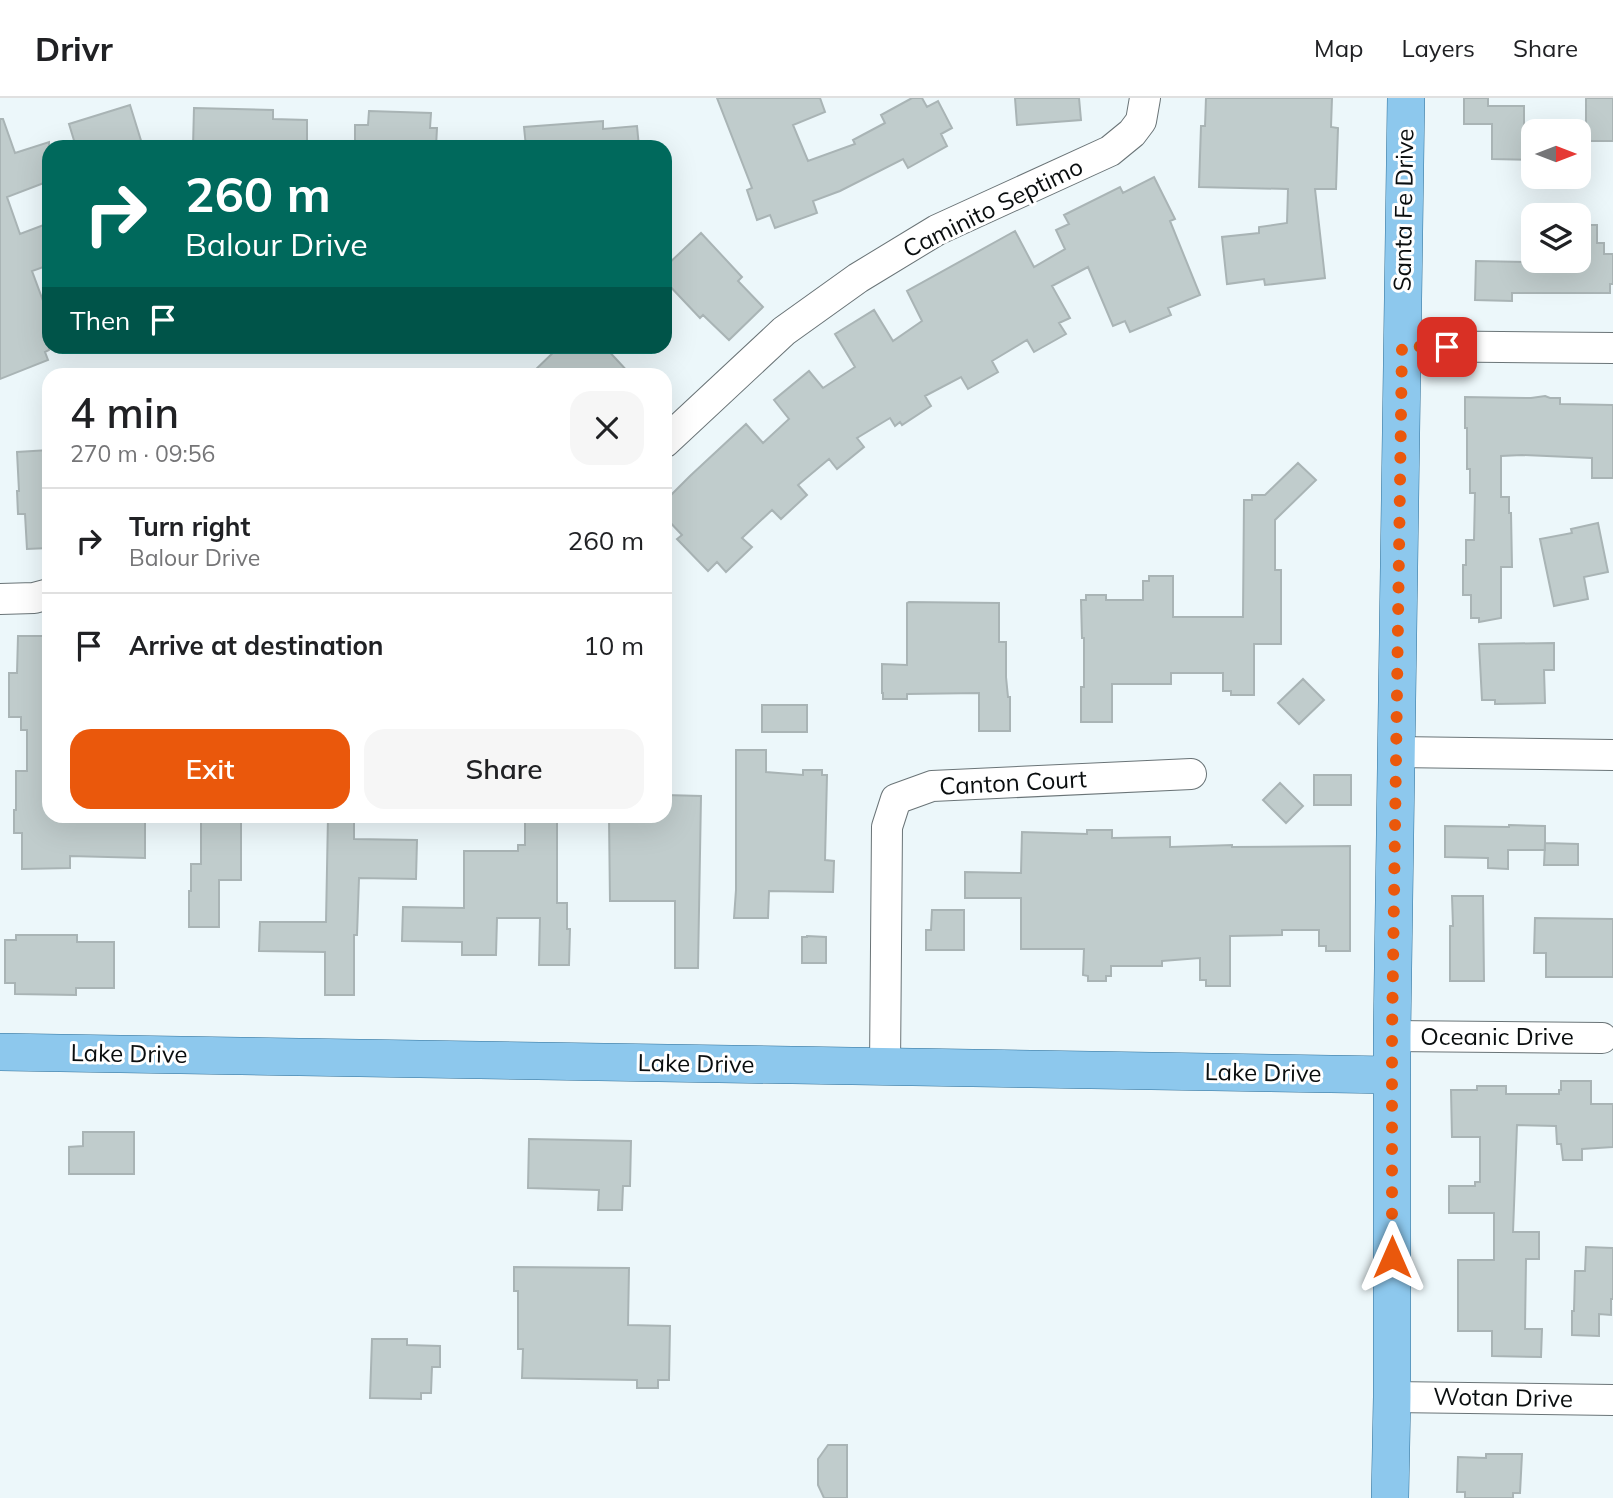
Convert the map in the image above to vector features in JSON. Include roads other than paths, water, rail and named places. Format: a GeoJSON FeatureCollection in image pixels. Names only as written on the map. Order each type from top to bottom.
{"type":"FeatureCollection","features":[{"type":"Feature","properties":{"kind":"main road","name":"Santa Fe Drive"},"geometry":{"type":"LineString","coordinates":[[1390,1498],[1392,1036],[1406,98]]}},
{"type":"Feature","properties":{"kind":"main road","name":"Lake Drive"},"geometry":{"type":"LineString","coordinates":[[0,1052],[1392,1074]]}},
{"type":"Feature","properties":{"kind":"street","name":"Caminito Septimo"},"geometry":{"type":"LineString","coordinates":[[672,435],[784,331],[858,278],[937,230],[1110,151],[1132,133],[1141,121],[1145,98]]}},
{"type":"Feature","properties":{"kind":"street"},"geometry":{"type":"LineString","coordinates":[[1402,346],[1613,348]]}},
{"type":"Feature","properties":{"kind":"street"},"geometry":{"type":"LineString","coordinates":[[0,599],[42,596]]}},
{"type":"Feature","properties":{"kind":"street"},"geometry":{"type":"LineString","coordinates":[[1396,752],[1613,755]]}},
{"type":"Feature","properties":{"kind":"street","name":"Canton Court"},"geometry":{"type":"LineString","coordinates":[[885,1067],[887,827],[895,799],[932,786],[1191,774]]}},
{"type":"Feature","properties":{"kind":"street","name":"Oceanic Drive"},"geometry":{"type":"LineString","coordinates":[[1392,1036],[1602,1038]]}},
{"type":"Feature","properties":{"kind":"street","name":"Wotan Drive"},"geometry":{"type":"LineString","coordinates":[[1392,1397],[1613,1400]]}}]}
